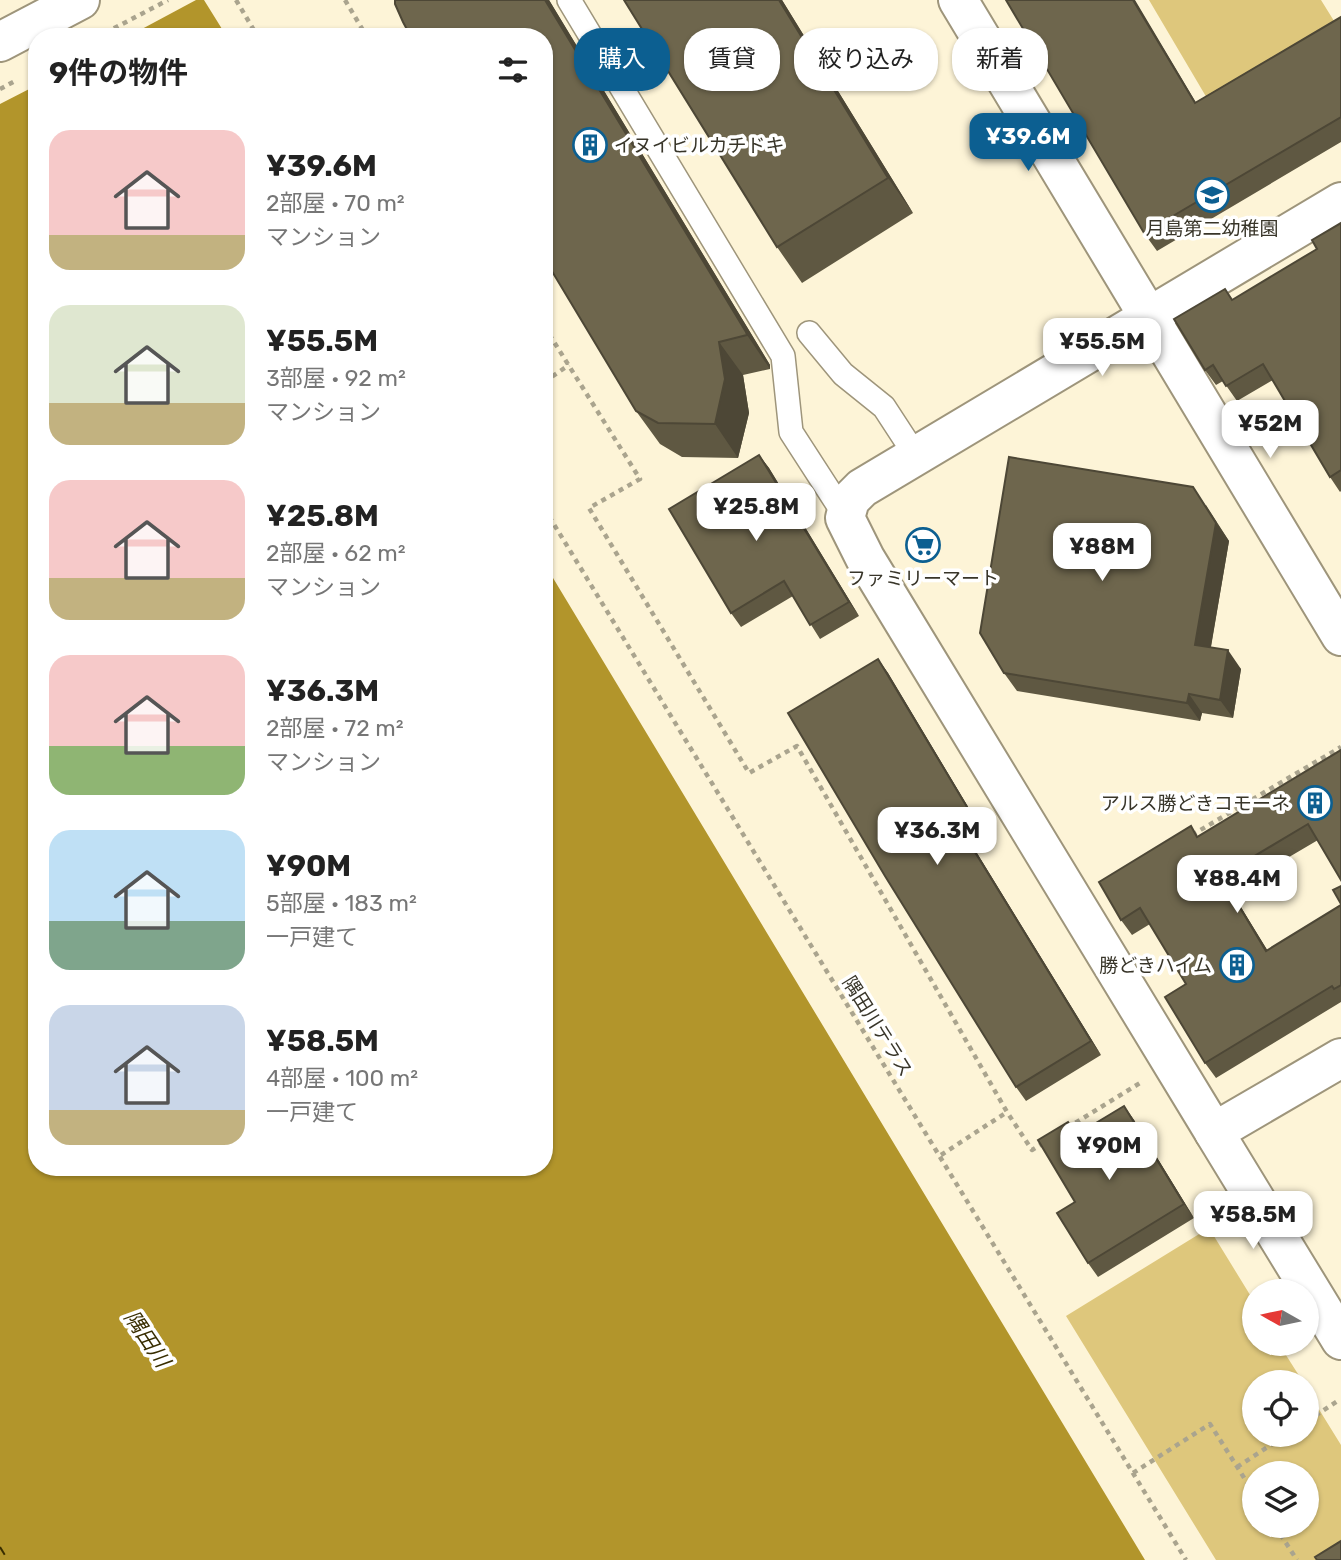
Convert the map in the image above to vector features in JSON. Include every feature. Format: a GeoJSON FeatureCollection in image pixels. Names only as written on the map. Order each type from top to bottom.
{"type":"FeatureCollection","features":[{"type":"Feature","properties":{"kind":"street"},"geometry":{"type":"LineString","coordinates":[[0,42],[80,0]]}},
{"type":"Feature","properties":{"kind":"street"},"geometry":{"type":"LineString","coordinates":[[958,0],[1341,636]]}},
{"type":"Feature","properties":{"kind":"street"},"geometry":{"type":"LineString","coordinates":[[1341,202],[862,488],[850,500],[846,517],[865,558],[1341,1340]]}},
{"type":"Feature","properties":{"kind":"street"},"geometry":{"type":"LineString","coordinates":[[1214,1132],[1341,1058]]}},
{"type":"Feature","properties":{"kind":"lane"},"geometry":{"type":"LineString","coordinates":[[569,0],[783,356],[791,432],[846,517]]}},
{"type":"Feature","properties":{"kind":"lane"},"geometry":{"type":"LineString","coordinates":[[809,332],[843,374],[884,407],[916,456]]}},
{"type":"Feature","properties":{"kind":"path"},"geometry":{"type":"LineString","coordinates":[[116,28],[168,0]]}},
{"type":"Feature","properties":{"kind":"path"},"geometry":{"type":"LineString","coordinates":[[236,0],[253,28]]}},
{"type":"Feature","properties":{"kind":"path"},"geometry":{"type":"LineString","coordinates":[[345,0],[361,28]]}},
{"type":"Feature","properties":{"kind":"path"},"geometry":{"type":"LineString","coordinates":[[553,340],[640,479],[589,508],[749,773],[797,746],[1007,1112],[1032,1150],[1055,1136]]}},
{"type":"Feature","properties":{"kind":"path"},"geometry":{"type":"LineString","coordinates":[[553,376],[569,365]]}},
{"type":"Feature","properties":{"kind":"path","name":"隅田川テラス"},"geometry":{"type":"LineString","coordinates":[[553,523],[1186,1560]]}},
{"type":"Feature","properties":{"kind":"path"},"geometry":{"type":"LineString","coordinates":[[1189,837],[1341,747]]}},
{"type":"Feature","properties":{"kind":"path"},"geometry":{"type":"LineString","coordinates":[[1066,1129],[1144,1080]]}},
{"type":"Feature","properties":{"kind":"path"},"geometry":{"type":"LineString","coordinates":[[941,1155],[1007,1112]]}},
{"type":"Feature","properties":{"kind":"path"},"geometry":{"type":"LineString","coordinates":[[1319,1413],[1339,1400]]}},
{"type":"Feature","properties":{"kind":"path"},"geometry":{"type":"LineString","coordinates":[[1133,1473],[1210,1424],[1242,1476]]}},
{"type":"Feature","properties":{"kind":"path"},"geometry":{"type":"LineString","coordinates":[[1237,1468],[1268,1447]]}},
{"type":"Feature","properties":{"kind":"path"},"geometry":{"type":"LineString","coordinates":[[1283,1538],[1297,1560]]}},
{"type":"Feature","properties":{"kind":"shaded area"},"geometry":{"type":"Polygon","coordinates":[[[1149,0],[1321,0],[1339,29],[1211,105],[1149,0]]]}},
{"type":"Feature","properties":{"kind":"shaded area"},"geometry":{"type":"Polygon","coordinates":[[[1209,1228],[1242,1282],[1242,1356],[1287,1356],[1295,1370],[1242,1370],[1242,1447],[1319,1447],[1319,1409],[1341,1445],[1341,1560],[1216,1560],[1066,1316],[1209,1228]]]}},
{"type":"Feature","properties":{"kind":"water","name":"隅田川"},"geometry":{"type":"Polygon","coordinates":[[[0,0],[204,0],[221,28],[28,28],[28,1176],[553,1176],[553,578],[1145,1560],[0,1560],[0,0]]]}},
{"type":"Feature","properties":{"kind":"pier"},"geometry":{"type":"Polygon","coordinates":[[[0,0],[196,0],[144,28],[28,28],[28,90],[0,104],[0,0]]]}},
{"type":"Feature","properties":{"kind":"building","name":"イヌイビルカチドキ"},"geometry":{"type":"Polygon","coordinates":[[[395,0],[545,0],[574,48],[574,91],[600,91],[746,332],[747,335],[719,342],[725,379],[715,424],[658,423],[636,411],[553,273],[553,28],[406,28],[395,0]]]}},
{"type":"Feature","properties":{"kind":"building"},"geometry":{"type":"Polygon","coordinates":[[[624,0],[779,0],[796,28],[794,28],[794,91],[835,91],[888,178],[777,247],[670,74],[670,28],[641,28],[624,0]]]}},
{"type":"Feature","properties":{"kind":"building"},"geometry":{"type":"Polygon","coordinates":[[[1006,0],[1133,0],[1195,103],[1341,17],[1341,117],[1144,233],[1048,71],[1048,28],[1023,28],[1006,0]]]}},
{"type":"Feature","properties":{"kind":"building"},"geometry":{"type":"Polygon","coordinates":[[[1341,223],[1341,470],[1330,477],[1263,364],[1226,386],[1213,365],[1205,370],[1174,319],[1225,289],[1232,300],[1317,249],[1312,240],[1341,223]]]}},
{"type":"Feature","properties":{"kind":"building"},"geometry":{"type":"Polygon","coordinates":[[[759,455],[849,602],[810,625],[784,581],[731,613],[669,509],[759,455]]]}},
{"type":"Feature","properties":{"kind":"building"},"geometry":{"type":"Polygon","coordinates":[[[1009,457],[1193,487],[1216,523],[1195,645],[1228,650],[1220,700],[1189,694],[1187,703],[1004,673],[980,633],[1009,457]]]}},
{"type":"Feature","properties":{"kind":"building"},"geometry":{"type":"Polygon","coordinates":[[[878,659],[976,822],[962,831],[1091,1041],[1016,1087],[788,713],[878,659]]]}},
{"type":"Feature","properties":{"kind":"building"},"geometry":{"type":"Polygon","coordinates":[[[1341,750],[1341,880],[1308,824],[1221,876],[1266,951],[1341,905],[1341,985],[1334,989],[1332,986],[1205,1063],[1165,997],[1186,984],[1140,908],[1121,920],[1099,882],[1191,826],[1197,837],[1341,750]]]}},
{"type":"Feature","properties":{"kind":"building"},"geometry":{"type":"Polygon","coordinates":[[[1341,886],[1341,904],[1333,890],[1341,886]]]}},
{"type":"Feature","properties":{"kind":"building"},"geometry":{"type":"Polygon","coordinates":[[[1124,1106],[1184,1204],[1088,1263],[1057,1213],[1075,1202],[1038,1140],[1068,1122],[1076,1135],[1124,1106]]]}},
{"type":"Feature","properties":{"kind":"building"},"geometry":{"type":"Polygon","coordinates":[[[1341,1541],[1341,1560],[1317,1560],[1315,1557],[1341,1541]]]}},
{"type":"Feature","properties":{"kind":"ferry route"},"geometry":{"type":"LineString","coordinates":[[0,1547],[8,1560]]}},
{"type":"Feature","properties":{"kind":"place","name":"イヌイビルカチドキ"},"geometry":{"type":"Point","coordinates":[590,145]}},
{"type":"Feature","properties":{"kind":"place","name":"月島第二幼稚園"},"geometry":{"type":"Point","coordinates":[1212,195]}},
{"type":"Feature","properties":{"kind":"place","name":"ファミリーマート"},"geometry":{"type":"Point","coordinates":[923,545]}},
{"type":"Feature","properties":{"kind":"place","name":"アルス勝どきコモーネ"},"geometry":{"type":"Point","coordinates":[1315,803]}},
{"type":"Feature","properties":{"kind":"place","name":"勝どきハイム"},"geometry":{"type":"Point","coordinates":[1237,965]}}]}
